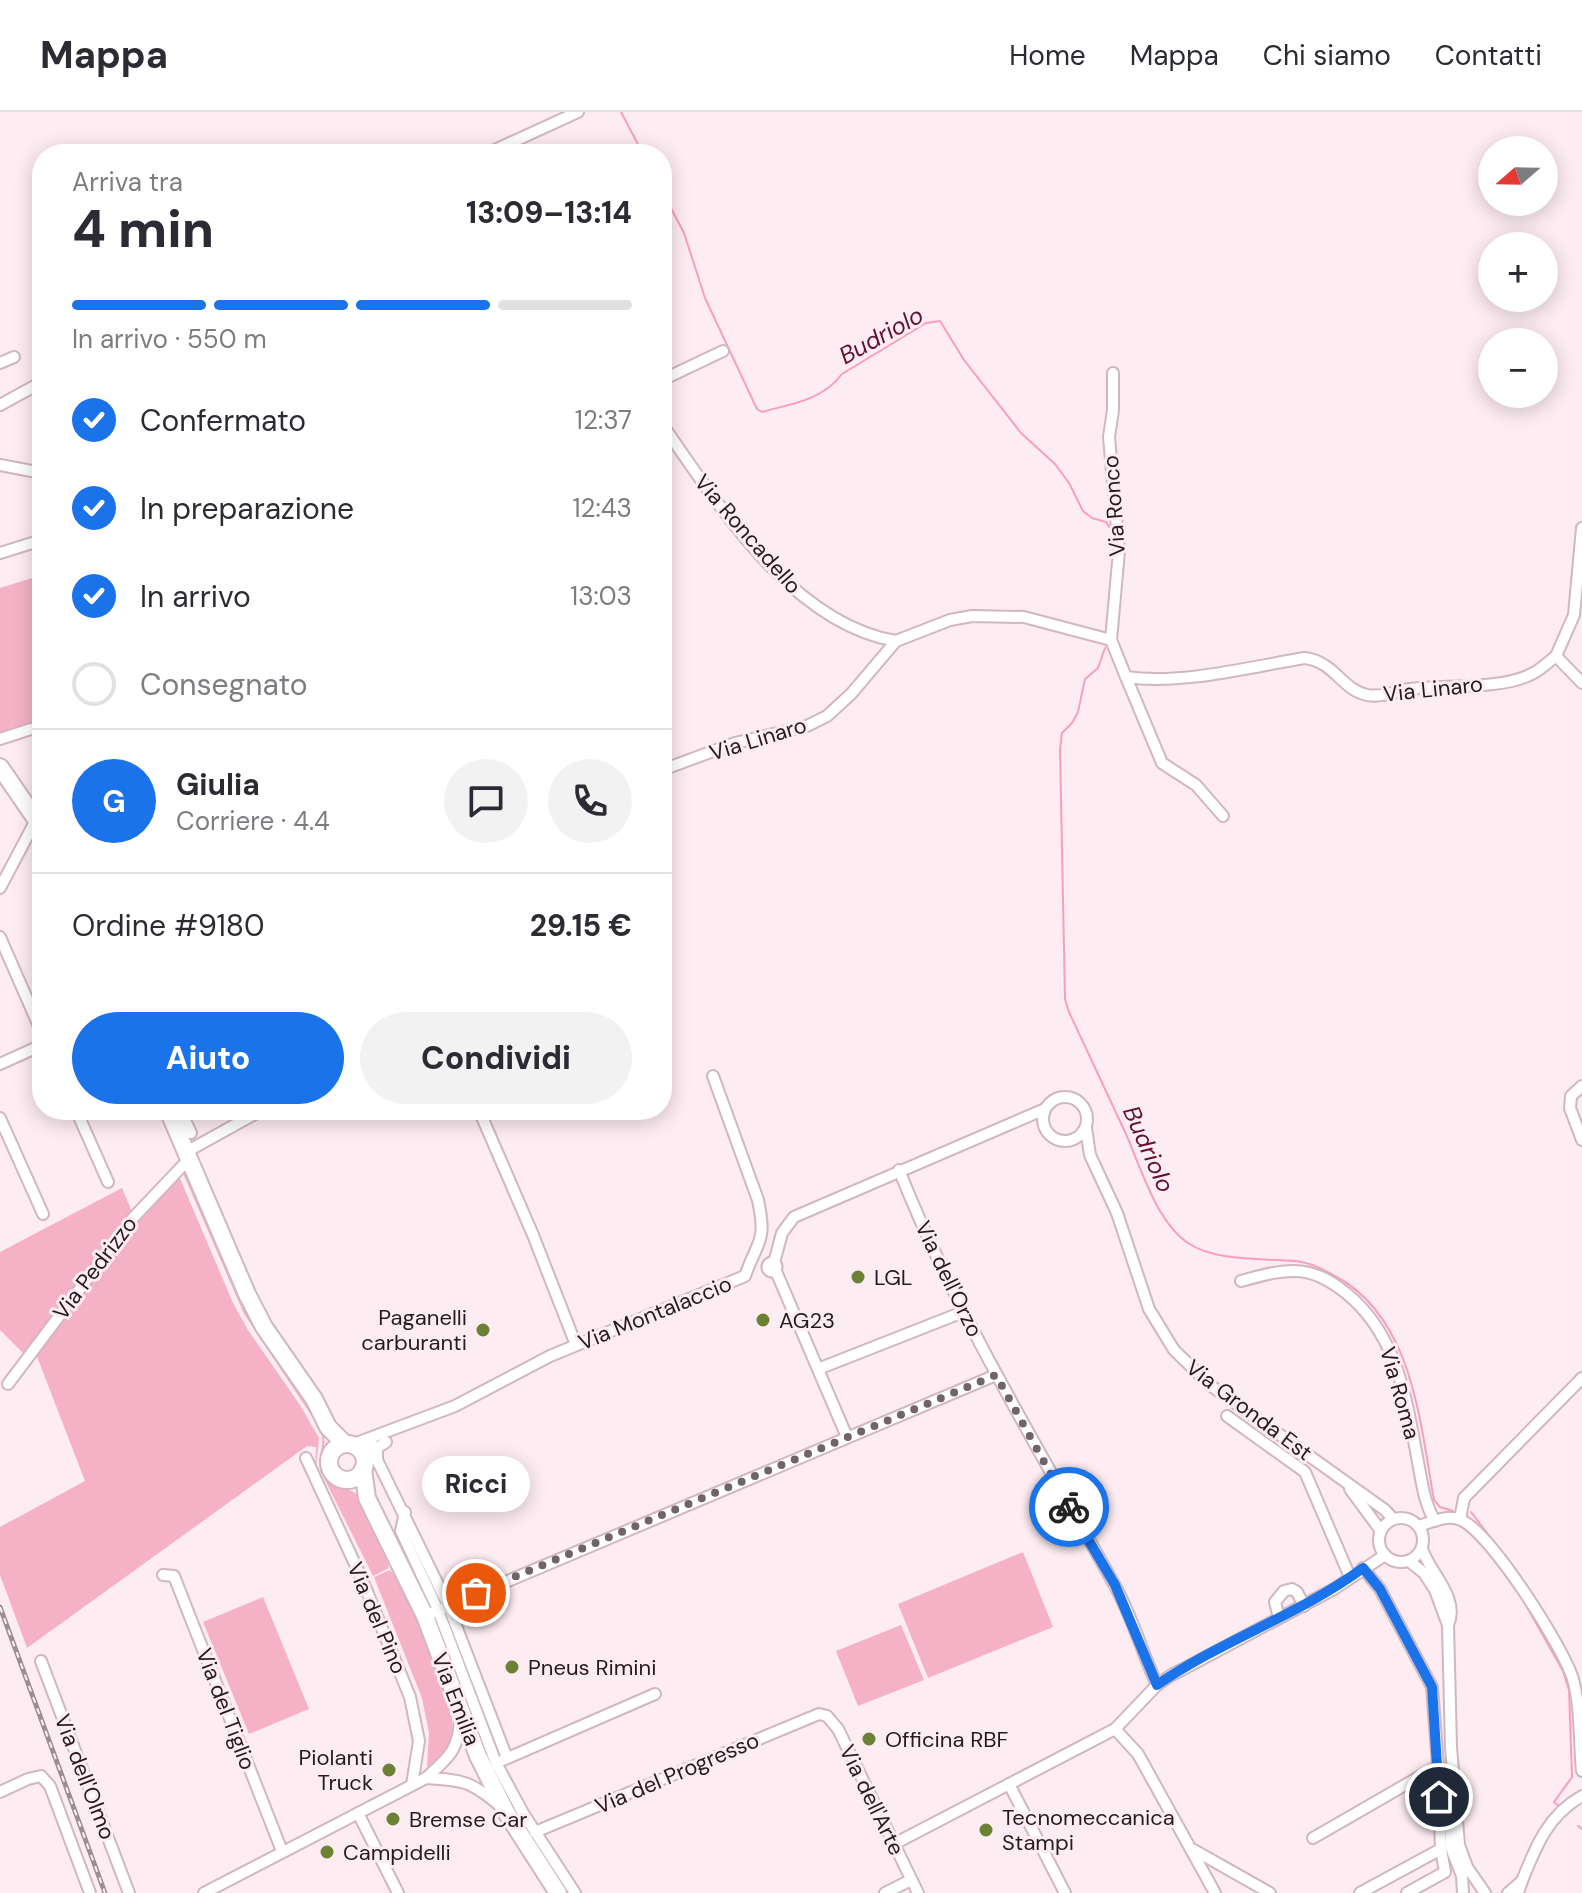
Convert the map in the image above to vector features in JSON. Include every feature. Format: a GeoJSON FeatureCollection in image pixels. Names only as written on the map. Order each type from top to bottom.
{"type":"FeatureCollection","features":[{"type":"Feature","properties":{"kind":"main road"},"geometry":{"type":"LineString","coordinates":[[0,767],[32,814]]}},
{"type":"Feature","properties":{"kind":"main road","name":"Via Emilia"},"geometry":{"type":"LineString","coordinates":[[172,1120],[247,1294],[264,1327],[314,1399],[328,1427],[332,1473],[367,1498],[437,1610],[461,1711],[496,1763],[506,1812],[558,1893]]}},
{"type":"Feature","properties":{"kind":"main road","name":"Via Emilia"},"geometry":{"type":"LineString","coordinates":[[328,1427],[361,1452],[367,1498]]}},
{"type":"Feature","properties":{"kind":"main road"},"geometry":{"type":"LineString","coordinates":[[331,1455],[334,1450],[348,1444]]}},
{"type":"Feature","properties":{"kind":"main road"},"geometry":{"type":"LineString","coordinates":[[343,1479],[355,1478],[364,1466]]}},
{"type":"Feature","properties":{"kind":"street"},"geometry":{"type":"LineString","coordinates":[[508,144],[578,112]]}},
{"type":"Feature","properties":{"kind":"street"},"geometry":{"type":"LineString","coordinates":[[672,375],[723,351]]}},
{"type":"Feature","properties":{"kind":"street"},"geometry":{"type":"LineString","coordinates":[[0,363],[14,357]]}},
{"type":"Feature","properties":{"kind":"street","name":"Via Ronco"},"geometry":{"type":"LineString","coordinates":[[1111,640],[1119,551],[1109,437],[1115,388],[1113,373]]}},
{"type":"Feature","properties":{"kind":"street"},"geometry":{"type":"LineString","coordinates":[[0,405],[32,387]]}},
{"type":"Feature","properties":{"kind":"street","name":"Via Roncadello"},"geometry":{"type":"LineString","coordinates":[[672,438],[716,502],[786,582],[813,605],[849,627],[873,637],[896,641]]}},
{"type":"Feature","properties":{"kind":"street"},"geometry":{"type":"LineString","coordinates":[[0,465],[32,471]]}},
{"type":"Feature","properties":{"kind":"street"},"geometry":{"type":"LineString","coordinates":[[1582,528],[1574,615],[1556,656],[1582,683]]}},
{"type":"Feature","properties":{"kind":"street"},"geometry":{"type":"LineString","coordinates":[[0,553],[32,543]]}},
{"type":"Feature","properties":{"kind":"street","name":"Via Linaro"},"geometry":{"type":"LineString","coordinates":[[672,766],[735,743],[807,726],[827,716],[851,694],[896,641],[931,626],[972,616],[1024,617],[1111,640]]}},
{"type":"Feature","properties":{"kind":"street"},"geometry":{"type":"LineString","coordinates":[[1111,640],[1162,763],[1196,785],[1223,816]]}},
{"type":"Feature","properties":{"kind":"street","name":"Via Linaro"},"geometry":{"type":"LineString","coordinates":[[1126,677],[1144,680],[1186,677],[1305,658],[1329,666],[1355,691],[1378,696],[1409,689],[1504,682],[1534,673],[1556,656]]}},
{"type":"Feature","properties":{"kind":"street"},"geometry":{"type":"LineString","coordinates":[[0,739],[31,729]]}},
{"type":"Feature","properties":{"kind":"street"},"geometry":{"type":"LineString","coordinates":[[0,888],[32,835]]}},
{"type":"Feature","properties":{"kind":"street"},"geometry":{"type":"LineString","coordinates":[[0,937],[32,1010]]}},
{"type":"Feature","properties":{"kind":"street"},"geometry":{"type":"LineString","coordinates":[[0,1064],[32,1050]]}},
{"type":"Feature","properties":{"kind":"street","name":"Via Montalaccio"},"geometry":{"type":"LineString","coordinates":[[348,1444],[372,1439],[387,1430],[455,1406],[576,1345],[745,1276],[759,1250],[762,1218],[713,1076]]}},
{"type":"Feature","properties":{"kind":"street"},"geometry":{"type":"LineString","coordinates":[[1582,1086],[1571,1096],[1570,1108],[1582,1140]]}},
{"type":"Feature","properties":{"kind":"street","name":"Via Gronda Est"},"geometry":{"type":"LineString","coordinates":[[772,1267],[782,1233],[794,1217],[1045,1109],[1057,1098],[1072,1098],[1079,1101],[1087,1114],[1090,1155],[1117,1213],[1149,1309],[1174,1350],[1210,1385],[1393,1519],[1407,1518],[1419,1526]]}},
{"type":"Feature","properties":{"kind":"street"},"geometry":{"type":"LineString","coordinates":[[1044,1127],[1045,1109]]}},
{"type":"Feature","properties":{"kind":"street"},"geometry":{"type":"LineString","coordinates":[[0,1118],[43,1214]]}},
{"type":"Feature","properties":{"kind":"street","name":"Via Gronda Est"},"geometry":{"type":"LineString","coordinates":[[1019,1119],[1044,1127],[1053,1138],[1066,1142],[1073,1140],[1090,1155]]}},
{"type":"Feature","properties":{"kind":"street"},"geometry":{"type":"LineString","coordinates":[[80,1120],[108,1182]]}},
{"type":"Feature","properties":{"kind":"street"},"geometry":{"type":"LineString","coordinates":[[185,1120],[191,1133]]}},
{"type":"Feature","properties":{"kind":"street"},"geometry":{"type":"LineString","coordinates":[[188,1155],[243,1120]]}},
{"type":"Feature","properties":{"kind":"street"},"geometry":{"type":"LineString","coordinates":[[483,1120],[576,1345]]}},
{"type":"Feature","properties":{"kind":"street"},"geometry":{"type":"LineString","coordinates":[[1073,1140],[1086,1128]]}},
{"type":"Feature","properties":{"kind":"street","name":"Via Pedrizzo"},"geometry":{"type":"LineString","coordinates":[[8,1384],[133,1218],[188,1155]]}},
{"type":"Feature","properties":{"kind":"street","name":"Via dell'Orzo"},"geometry":{"type":"LineString","coordinates":[[899,1170],[963,1312],[1115,1585],[1157,1685]]}},
{"type":"Feature","properties":{"kind":"street"},"geometry":{"type":"LineString","coordinates":[[745,1276],[772,1267],[847,1437]]}},
{"type":"Feature","properties":{"kind":"street","name":"Via Roma"},"geometry":{"type":"LineString","coordinates":[[1241,1281],[1282,1271],[1315,1273],[1340,1288],[1364,1310],[1380,1330],[1393,1356],[1407,1407],[1425,1498],[1435,1521]]}},
{"type":"Feature","properties":{"kind":"street"},"geometry":{"type":"LineString","coordinates":[[818,1369],[963,1312]]}},
{"type":"Feature","properties":{"kind":"street"},"geometry":{"type":"LineString","coordinates":[[437,1610],[996,1375]]}},
{"type":"Feature","properties":{"kind":"street"},"geometry":{"type":"LineString","coordinates":[[1460,1519],[1464,1498],[1582,1378]]}},
{"type":"Feature","properties":{"kind":"street"},"geometry":{"type":"LineString","coordinates":[[1227,1416],[1305,1472],[1350,1577]]}},
{"type":"Feature","properties":{"kind":"street"},"geometry":{"type":"LineString","coordinates":[[364,1466],[372,1439]]}},
{"type":"Feature","properties":{"kind":"street"},"geometry":{"type":"LineString","coordinates":[[386,1442],[380,1444],[376,1453],[405,1512],[437,1610],[458,1647],[477,1695],[496,1763],[535,1832],[575,1893]]}},
{"type":"Feature","properties":{"kind":"street","name":"Via del Pino"},"geometry":{"type":"LineString","coordinates":[[306,1458],[361,1577],[410,1697],[419,1741],[412,1785]]}},
{"type":"Feature","properties":{"kind":"street","name":"Via Gronda Est"},"geometry":{"type":"LineString","coordinates":[[1344,1481],[1381,1531]]}},
{"type":"Feature","properties":{"kind":"street"},"geometry":{"type":"LineString","coordinates":[[1393,1519],[1381,1531],[1382,1551],[1396,1562],[1409,1561],[1422,1549],[1424,1537],[1419,1526],[1435,1521],[1460,1519],[1491,1546],[1534,1608],[1572,1678],[1582,1771]]}},
{"type":"Feature","properties":{"kind":"street"},"geometry":{"type":"LineString","coordinates":[[1422,1549],[1443,1586],[1451,1610],[1448,1625],[1451,1747],[1449,1835],[1462,1876],[1463,1893]]}},
{"type":"Feature","properties":{"kind":"street"},"geometry":{"type":"LineString","coordinates":[[894,1844],[1115,1729],[1157,1685],[1186,1666],[1304,1606],[1365,1567],[1382,1551]]}},
{"type":"Feature","properties":{"kind":"street"},"geometry":{"type":"LineString","coordinates":[[1409,1561],[1424,1573],[1435,1590],[1448,1625]]}},
{"type":"Feature","properties":{"kind":"street"},"geometry":{"type":"LineString","coordinates":[[1365,1567],[1432,1687],[1445,1872],[1407,1893]]}},
{"type":"Feature","properties":{"kind":"street","name":"Via del Tiglio"},"geometry":{"type":"LineString","coordinates":[[163,1575],[174,1576],[282,1851]]}},
{"type":"Feature","properties":{"kind":"street"},"geometry":{"type":"LineString","coordinates":[[1279,1618],[1275,1602],[1284,1591],[1292,1589],[1297,1592],[1304,1606]]}},
{"type":"Feature","properties":{"kind":"street","name":"Via dell'Olmo"},"geometry":{"type":"LineString","coordinates":[[41,1661],[129,1893]]}},
{"type":"Feature","properties":{"kind":"street"},"geometry":{"type":"LineString","coordinates":[[496,1763],[655,1694]]}},
{"type":"Feature","properties":{"kind":"street"},"geometry":{"type":"LineString","coordinates":[[204,1893],[426,1778],[452,1754],[459,1738],[461,1711]]}},
{"type":"Feature","properties":{"kind":"street","name":"Via del Progresso"},"geometry":{"type":"LineString","coordinates":[[535,1832],[819,1714]]}},
{"type":"Feature","properties":{"kind":"street","name":"Via dell'Arte"},"geometry":{"type":"LineString","coordinates":[[819,1714],[827,1716],[838,1729],[918,1893]]}},
{"type":"Feature","properties":{"kind":"street"},"geometry":{"type":"LineString","coordinates":[[1115,1729],[1138,1754],[1215,1893]]}},
{"type":"Feature","properties":{"kind":"street"},"geometry":{"type":"LineString","coordinates":[[1451,1747],[1460,1851],[1485,1893]]}},
{"type":"Feature","properties":{"kind":"street"},"geometry":{"type":"LineString","coordinates":[[1313,1838],[1438,1766]]}},
{"type":"Feature","properties":{"kind":"street"},"geometry":{"type":"LineString","coordinates":[[0,1792],[41,1776],[50,1786],[90,1893]]}},
{"type":"Feature","properties":{"kind":"street"},"geometry":{"type":"LineString","coordinates":[[426,1778],[462,1780],[481,1790],[506,1812]]}},
{"type":"Feature","properties":{"kind":"street"},"geometry":{"type":"LineString","coordinates":[[1009,1784],[1065,1893]]}},
{"type":"Feature","properties":{"kind":"street"},"geometry":{"type":"LineString","coordinates":[[1518,1893],[1535,1848],[1548,1825],[1565,1807],[1582,1796]]}},
{"type":"Feature","properties":{"kind":"street"},"geometry":{"type":"LineString","coordinates":[[358,1813],[398,1893]]}},
{"type":"Feature","properties":{"kind":"street"},"geometry":{"type":"LineString","coordinates":[[1192,1849],[1270,1893]]}},
{"type":"Feature","properties":{"kind":"street"},"geometry":{"type":"LineString","coordinates":[[1367,1892],[1441,1849]]}},
{"type":"Feature","properties":{"kind":"street"},"geometry":{"type":"LineString","coordinates":[[885,1893],[911,1880]]}},
{"type":"Feature","properties":{"kind":"street"},"geometry":{"type":"LineString","coordinates":[[1508,1893],[1522,1881]]}},
{"type":"Feature","properties":{"kind":"shaded area"},"geometry":{"type":"Polygon","coordinates":[[[32,578],[32,725],[0,735],[0,588],[32,578]]]}},
{"type":"Feature","properties":{"kind":"shaded area"},"geometry":{"type":"Polygon","coordinates":[[[182,1171],[187,1171],[241,1301],[319,1421],[325,1444],[325,1474],[332,1482],[360,1497],[381,1541],[389,1568],[373,1576],[320,1470],[322,1439],[319,1427],[244,1314],[182,1171]]]}},
{"type":"Feature","properties":{"kind":"shaded area"},"geometry":{"type":"Polygon","coordinates":[[[179,1176],[233,1303],[319,1438],[316,1470],[369,1577],[315,1470],[316,1447],[307,1446],[27,1648],[0,1575],[0,1527],[85,1481],[36,1354],[135,1222],[179,1176]]]}},
{"type":"Feature","properties":{"kind":"shaded area"},"geometry":{"type":"Polygon","coordinates":[[[122,1188],[132,1212],[24,1354],[0,1330],[0,1252],[122,1188]]]}},
{"type":"Feature","properties":{"kind":"shaded area"},"geometry":{"type":"Polygon","coordinates":[[[1023,1552],[1053,1627],[928,1678],[898,1604],[1023,1552]]]}},
{"type":"Feature","properties":{"kind":"shaded area"},"geometry":{"type":"Polygon","coordinates":[[[390,1570],[407,1590],[452,1703],[449,1705],[453,1724],[450,1740],[427,1767],[429,1733],[422,1698],[374,1577],[390,1570]]]}},
{"type":"Feature","properties":{"kind":"shaded area"},"geometry":{"type":"Polygon","coordinates":[[[263,1597],[309,1709],[249,1734],[203,1622],[263,1597]]]}},
{"type":"Feature","properties":{"kind":"shaded area"},"geometry":{"type":"Polygon","coordinates":[[[901,1625],[924,1680],[858,1706],[836,1651],[901,1625]]]}},
{"type":"Feature","properties":{"kind":"waterway","name":"Budriolo"},"geometry":{"type":"LineString","coordinates":[[621,112],[638,144]]}},
{"type":"Feature","properties":{"kind":"waterway","name":"Budriolo"},"geometry":{"type":"LineString","coordinates":[[672,210],[684,233],[705,298],[757,409],[762,412],[816,395],[842,374],[926,323],[940,321],[964,360],[1021,433],[1055,464],[1083,511],[1092,518],[1106,522],[1113,533]]}},
{"type":"Feature","properties":{"kind":"waterway","name":"Budriolo"},"geometry":{"type":"LineString","coordinates":[[1106,633],[1111,579]]}},
{"type":"Feature","properties":{"kind":"waterway","name":"Budriolo"},"geometry":{"type":"LineString","coordinates":[[1105,648],[1098,668],[1085,679],[1078,712],[1062,733],[1060,749],[1065,999],[1069,1012],[1158,1208],[1177,1233],[1188,1243],[1212,1253],[1295,1261],[1315,1266],[1361,1294],[1381,1317],[1397,1345],[1408,1374],[1424,1438],[1434,1500],[1440,1507],[1453,1511]]}},
{"type":"Feature","properties":{"kind":"waterway","name":"Budriolo"},"geometry":{"type":"LineString","coordinates":[[1471,1512],[1509,1562]]}},
{"type":"Feature","properties":{"kind":"waterway","name":"Budriolo"},"geometry":{"type":"LineString","coordinates":[[1513,1568],[1529,1589]]}},
{"type":"Feature","properties":{"kind":"waterway","name":"Budriolo"},"geometry":{"type":"LineString","coordinates":[[1523,1600],[1563,1671],[1569,1690],[1572,1777],[1554,1802],[1559,1806]]}},
{"type":"Feature","properties":{"kind":"waterway","name":"Budriolo"},"geometry":{"type":"LineString","coordinates":[[1578,1826],[1582,1829]]}},
{"type":"Feature","properties":{"kind":"railway"},"geometry":{"type":"LineString","coordinates":[[0,1607],[105,1893]]}},
{"type":"Feature","properties":{"kind":"way so far"},"geometry":{"type":"LineString","coordinates":[[476,1593],[996,1375],[1069,1507]]}},
{"type":"Feature","properties":{"kind":"place","name":"LGL"},"geometry":{"type":"Point","coordinates":[858,1277]}},
{"type":"Feature","properties":{"kind":"place","name":"AG23"},"geometry":{"type":"Point","coordinates":[763,1320]}},
{"type":"Feature","properties":{"kind":"place","name":"Paganelli carburanti"},"geometry":{"type":"Point","coordinates":[483,1330]}},
{"type":"Feature","properties":{"kind":"place","name":"Ricci"},"geometry":{"type":"Point","coordinates":[476,1593]}},
{"type":"Feature","properties":{"kind":"place","name":"Pneus Rimini"},"geometry":{"type":"Point","coordinates":[512,1667]}},
{"type":"Feature","properties":{"kind":"place","name":"Officina RBF"},"geometry":{"type":"Point","coordinates":[869,1739]}},
{"type":"Feature","properties":{"kind":"place","name":"Piolanti Truck"},"geometry":{"type":"Point","coordinates":[389,1770]}},
{"type":"Feature","properties":{"kind":"place","name":"Bremse Car"},"geometry":{"type":"Point","coordinates":[393,1819]}},
{"type":"Feature","properties":{"kind":"place","name":"Tecnomeccanica Stampi"},"geometry":{"type":"Point","coordinates":[986,1830]}},
{"type":"Feature","properties":{"kind":"place","name":"Campidelli"},"geometry":{"type":"Point","coordinates":[327,1852]}},
{"type":"Feature","properties":{"kind":"route"},"geometry":{"type":"LineString","coordinates":[[1069,1507],[1115,1585],[1157,1685],[1186,1666],[1334,1589],[1363,1568],[1380,1589],[1432,1687],[1439,1797]]}}]}
